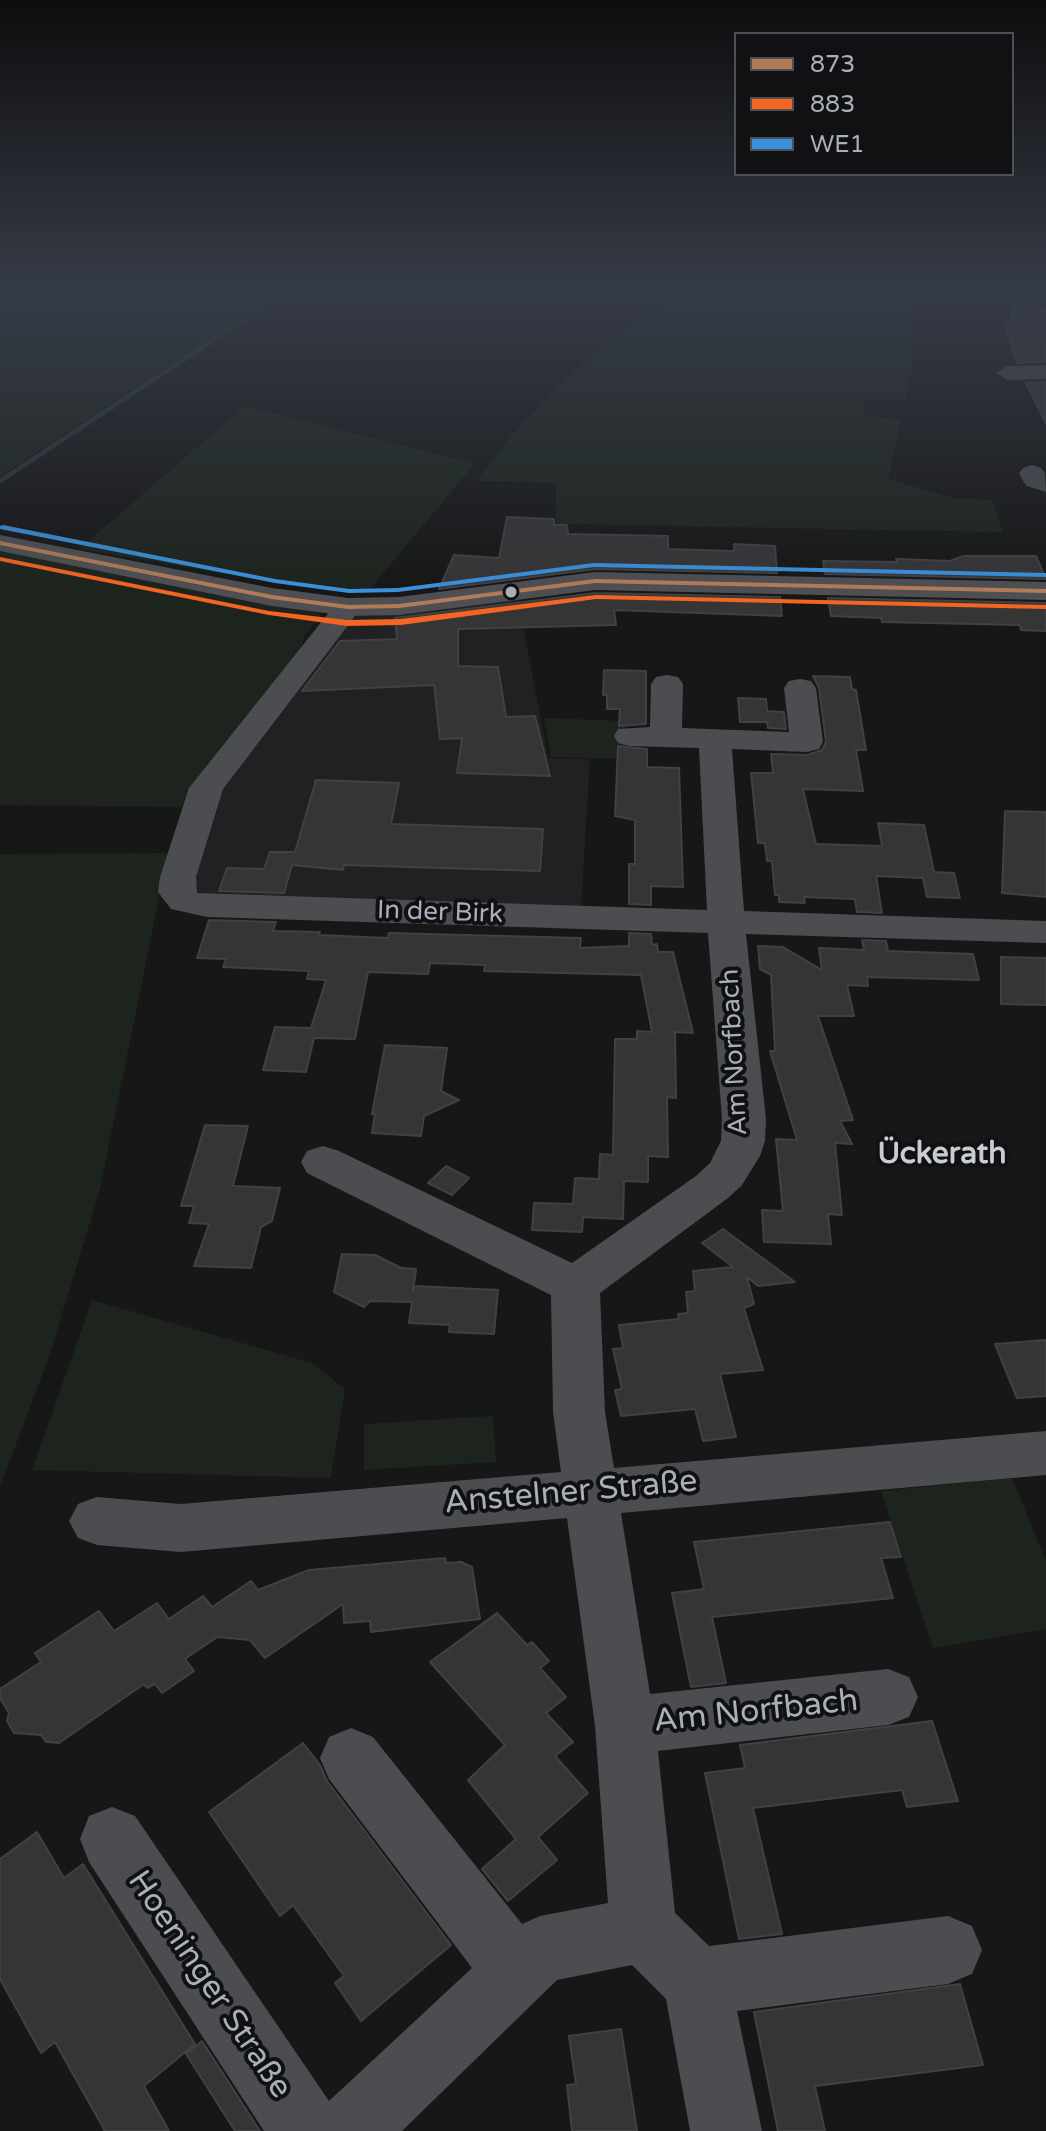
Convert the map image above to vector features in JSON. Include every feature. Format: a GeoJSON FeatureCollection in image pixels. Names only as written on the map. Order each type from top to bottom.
{"type":"FeatureCollection","features":[{"type":"Feature","properties":{"kind":"main road"},"geometry":{"type":"LineString","coordinates":[[0,543],[272,597],[348,607],[399,606],[595,581],[1046,591]]}},
{"type":"Feature","properties":{"kind":"street","name":"In der Birk"},"geometry":{"type":"LineString","coordinates":[[348,607],[206,788],[178,877],[177,892],[184,901],[207,906],[1046,932]]}},
{"type":"Feature","properties":{"kind":"street","name":"Am Norfbach"},"geometry":{"type":"LineString","coordinates":[[643,1929],[625,1726],[579,1412],[575,1286],[726,1174],[738,1156],[744,1119],[726,921],[691,738],[667,684]]}},
{"type":"Feature","properties":{"kind":"street"},"geometry":{"type":"LineString","coordinates":[[630,736],[807,742],[800,688]]}},
{"type":"Feature","properties":{"kind":"street"},"geometry":{"type":"LineString","coordinates":[[323,1162],[575,1286]]}},
{"type":"Feature","properties":{"kind":"street","name":"Anstelner Straße"},"geometry":{"type":"LineString","coordinates":[[97,1521],[181,1528],[1046,1453]]}},
{"type":"Feature","properties":{"kind":"street","name":"Am Norfbach"},"geometry":{"type":"LineString","coordinates":[[625,1726],[888,1697]]}},
{"type":"Feature","properties":{"kind":"street"},"geometry":{"type":"LineString","coordinates":[[351,1758],[517,1972]]}},
{"type":"Feature","properties":{"kind":"street","name":"Hoeninger Straße"},"geometry":{"type":"LineString","coordinates":[[112,1839],[306,2131]]}},
{"type":"Feature","properties":{"kind":"street"},"geometry":{"type":"LineString","coordinates":[[350,2131],[540,1950],[643,1929],[697,1982],[726,2131]]}},
{"type":"Feature","properties":{"kind":"street"},"geometry":{"type":"LineString","coordinates":[[697,1982],[948,1950]]}},
{"type":"Feature","properties":{"kind":"shaded area"},"geometry":{"type":"Polygon","coordinates":[[[0,391],[129,391],[0,476],[0,391]]]}},
{"type":"Feature","properties":{"kind":"shaded area"},"geometry":{"type":"Polygon","coordinates":[[[554,391],[907,391],[905,401],[863,399],[865,416],[901,419],[888,479],[954,498],[992,500],[1003,532],[556,524],[556,483],[476,481],[517,429],[554,391]]]}},
{"type":"Feature","properties":{"kind":"shaded area"},"geometry":{"type":"Polygon","coordinates":[[[245,406],[475,463],[370,589],[330,591],[79,549],[245,406]]]}},
{"type":"Feature","properties":{"kind":"shaded area"},"geometry":{"type":"Polygon","coordinates":[[[0,547],[310,608],[321,615],[304,636],[301,648],[184,807],[0,805],[0,547]]]}},
{"type":"Feature","properties":{"kind":"shaded area"},"geometry":{"type":"Polygon","coordinates":[[[518,599],[548,758],[590,759],[581,907],[195,894],[188,889],[218,792],[334,639],[357,615],[518,599]]]}},
{"type":"Feature","properties":{"kind":"shaded area"},"geometry":{"type":"Polygon","coordinates":[[[544,718],[626,721],[624,759],[551,757],[544,718]]]}},
{"type":"Feature","properties":{"kind":"shaded area"},"geometry":{"type":"Polygon","coordinates":[[[168,853],[100,1189],[50,1354],[0,1487],[0,854],[168,853]]]}},
{"type":"Feature","properties":{"kind":"shaded area"},"geometry":{"type":"Polygon","coordinates":[[[92,1300],[312,1363],[345,1389],[331,1478],[32,1470],[92,1300]]]}},
{"type":"Feature","properties":{"kind":"shaded area"},"geometry":{"type":"Polygon","coordinates":[[[493,1416],[496,1462],[364,1470],[364,1424],[493,1416]]]}},
{"type":"Feature","properties":{"kind":"shaded area"},"geometry":{"type":"Polygon","coordinates":[[[1012,1478],[1046,1561],[1046,1629],[933,1648],[881,1491],[1012,1478]]]}},
{"type":"Feature","properties":{"kind":"building"},"geometry":{"type":"Polygon","coordinates":[[[1030,391],[1046,391],[1046,423],[1030,391]]]}},
{"type":"Feature","properties":{"kind":"building"},"geometry":{"type":"Polygon","coordinates":[[[507,517],[554,519],[554,525],[567,525],[568,534],[668,536],[668,549],[734,551],[734,544],[775,546],[777,573],[595,569],[439,589],[454,555],[499,558],[507,517]]]}},
{"type":"Feature","properties":{"kind":"building"},"geometry":{"type":"Polygon","coordinates":[[[963,556],[1036,556],[1046,579],[825,574],[823,561],[950,561],[963,556]]]}},
{"type":"Feature","properties":{"kind":"building"},"geometry":{"type":"Polygon","coordinates":[[[595,593],[780,597],[782,616],[614,610],[616,625],[458,629],[458,666],[498,667],[506,717],[535,716],[550,776],[457,773],[462,738],[440,739],[434,685],[302,691],[340,641],[397,639],[395,618],[595,593]]]}},
{"type":"Feature","properties":{"kind":"building"},"geometry":{"type":"Polygon","coordinates":[[[828,598],[1046,603],[1046,631],[1021,630],[1020,625],[882,622],[881,618],[831,616],[828,598]]]}},
{"type":"Feature","properties":{"kind":"building"},"geometry":{"type":"Polygon","coordinates":[[[604,670],[646,671],[646,724],[619,726],[620,709],[607,709],[607,695],[603,695],[604,670]]]}},
{"type":"Feature","properties":{"kind":"building"},"geometry":{"type":"Polygon","coordinates":[[[813,676],[850,677],[852,689],[856,690],[866,750],[856,750],[863,791],[803,789],[816,844],[882,846],[878,823],[924,825],[934,872],[954,873],[960,898],[927,897],[923,878],[876,876],[882,913],[857,912],[855,899],[804,897],[805,903],[779,902],[779,895],[775,895],[772,861],[767,861],[765,843],[758,843],[751,773],[773,773],[771,754],[807,755],[822,750],[826,742],[819,688],[813,676]]]}},
{"type":"Feature","properties":{"kind":"building"},"geometry":{"type":"Polygon","coordinates":[[[738,698],[766,699],[767,711],[784,712],[786,729],[768,728],[767,722],[740,722],[738,698]]]}},
{"type":"Feature","properties":{"kind":"building"},"geometry":{"type":"Polygon","coordinates":[[[618,746],[647,749],[647,767],[679,768],[683,887],[651,886],[651,905],[629,904],[629,864],[635,864],[635,820],[615,816],[618,746]]]}},
{"type":"Feature","properties":{"kind":"building"},"geometry":{"type":"Polygon","coordinates":[[[316,780],[399,783],[391,824],[543,829],[540,871],[344,865],[343,870],[292,865],[284,893],[219,891],[227,868],[264,869],[270,852],[295,852],[316,780]]]}},
{"type":"Feature","properties":{"kind":"building"},"geometry":{"type":"Polygon","coordinates":[[[1005,811],[1046,812],[1046,897],[1002,893],[1005,811]]]}},
{"type":"Feature","properties":{"kind":"building"},"geometry":{"type":"Polygon","coordinates":[[[209,920],[276,922],[273,931],[320,932],[319,935],[388,938],[389,933],[581,938],[580,948],[629,946],[629,933],[651,934],[652,945],[657,944],[658,952],[673,952],[693,1033],[675,1032],[676,1098],[667,1097],[668,1157],[648,1156],[648,1182],[624,1181],[623,1219],[583,1217],[582,1232],[532,1230],[534,1203],[573,1204],[575,1178],[599,1179],[600,1154],[613,1155],[615,1039],[637,1039],[637,1031],[652,1032],[641,975],[484,971],[485,965],[430,963],[428,974],[368,972],[355,1039],[314,1038],[306,1072],[263,1070],[275,1027],[311,1028],[326,980],[307,979],[309,971],[223,967],[226,959],[197,958],[209,920]]]}},
{"type":"Feature","properties":{"kind":"building"},"geometry":{"type":"Polygon","coordinates":[[[862,940],[886,941],[888,951],[973,954],[979,980],[867,977],[868,986],[847,985],[854,1016],[818,1016],[853,1120],[840,1121],[852,1144],[835,1143],[842,1215],[828,1214],[831,1244],[764,1242],[762,1210],[783,1211],[776,1139],[797,1140],[770,1051],[775,1051],[771,975],[760,969],[758,946],[783,947],[822,970],[819,948],[864,950],[862,940]]]}},
{"type":"Feature","properties":{"kind":"building"},"geometry":{"type":"Polygon","coordinates":[[[1001,957],[1046,958],[1046,1005],[1001,1004],[1001,957]]]}},
{"type":"Feature","properties":{"kind":"building"},"geometry":{"type":"Polygon","coordinates":[[[385,1045],[447,1048],[441,1091],[459,1100],[424,1116],[421,1136],[372,1133],[375,1114],[372,1114],[385,1045]]]}},
{"type":"Feature","properties":{"kind":"building"},"geometry":{"type":"Polygon","coordinates":[[[205,1125],[248,1126],[233,1186],[280,1188],[272,1221],[261,1227],[251,1268],[194,1266],[209,1224],[189,1223],[194,1206],[181,1206],[205,1125]]]}},
{"type":"Feature","properties":{"kind":"building"},"geometry":{"type":"Polygon","coordinates":[[[446,1166],[469,1178],[452,1195],[428,1183],[446,1166]]]}},
{"type":"Feature","properties":{"kind":"building"},"geometry":{"type":"Polygon","coordinates":[[[723,1229],[795,1282],[758,1286],[747,1277],[754,1304],[744,1308],[763,1370],[720,1374],[736,1437],[703,1441],[695,1409],[621,1416],[615,1390],[622,1389],[613,1349],[623,1348],[619,1325],[679,1319],[678,1314],[688,1313],[686,1292],[695,1291],[693,1271],[733,1267],[702,1243],[723,1229]]]}},
{"type":"Feature","properties":{"kind":"building"},"geometry":{"type":"Polygon","coordinates":[[[342,1254],[375,1255],[401,1268],[416,1269],[413,1291],[414,1286],[498,1290],[494,1334],[449,1332],[450,1325],[409,1323],[412,1302],[370,1301],[364,1307],[334,1292],[342,1254]]]}},
{"type":"Feature","properties":{"kind":"building"},"geometry":{"type":"Polygon","coordinates":[[[1046,1340],[1046,1396],[1017,1398],[995,1344],[1046,1340]]]}},
{"type":"Feature","properties":{"kind":"building"},"geometry":{"type":"Polygon","coordinates":[[[890,1522],[901,1557],[881,1558],[893,1598],[712,1617],[726,1683],[691,1687],[672,1593],[704,1589],[694,1542],[890,1522]]]}},
{"type":"Feature","properties":{"kind":"building"},"geometry":{"type":"Polygon","coordinates":[[[445,1558],[446,1563],[461,1562],[472,1567],[480,1619],[371,1632],[370,1621],[344,1623],[343,1604],[265,1658],[250,1640],[217,1637],[185,1659],[194,1671],[162,1693],[155,1684],[147,1688],[144,1684],[59,1743],[46,1742],[41,1735],[14,1733],[7,1721],[9,1713],[0,1698],[0,1689],[41,1662],[35,1653],[99,1611],[114,1631],[157,1603],[169,1619],[203,1596],[212,1607],[251,1581],[258,1590],[309,1570],[445,1558]]]}},
{"type":"Feature","properties":{"kind":"building"},"geometry":{"type":"Polygon","coordinates":[[[497,1613],[527,1645],[532,1642],[549,1661],[540,1668],[566,1697],[546,1713],[573,1742],[555,1756],[588,1793],[538,1837],[557,1860],[508,1901],[482,1869],[516,1839],[468,1780],[505,1745],[430,1662],[497,1613]]]}},
{"type":"Feature","properties":{"kind":"building"},"geometry":{"type":"Polygon","coordinates":[[[932,1721],[958,1801],[907,1807],[902,1790],[753,1808],[782,1934],[739,1939],[705,1773],[745,1768],[740,1745],[932,1721]]]}},
{"type":"Feature","properties":{"kind":"building"},"geometry":{"type":"Polygon","coordinates":[[[303,1743],[320,1765],[327,1781],[451,1945],[361,2021],[335,1983],[344,1976],[293,1905],[280,1916],[209,1812],[303,1743]]]}},
{"type":"Feature","properties":{"kind":"building"},"geometry":{"type":"Polygon","coordinates":[[[37,1832],[64,1878],[83,1864],[195,2044],[144,2086],[169,2131],[105,2131],[55,2042],[41,2053],[0,1979],[0,1859],[37,1832]]]}},
{"type":"Feature","properties":{"kind":"building"},"geometry":{"type":"Polygon","coordinates":[[[960,1984],[983,2065],[815,2086],[825,2131],[778,2131],[754,2012],[960,1984]]]}},
{"type":"Feature","properties":{"kind":"building"},"geometry":{"type":"Polygon","coordinates":[[[621,2029],[637,2131],[572,2131],[567,2085],[576,2084],[569,2036],[621,2029]]]}},
{"type":"Feature","properties":{"kind":"building"},"geometry":{"type":"Polygon","coordinates":[[[202,2041],[260,2131],[235,2131],[186,2054],[202,2041]]]}},
{"type":"Feature","properties":{"kind":"waterway"},"geometry":{"type":"LineString","coordinates":[[0,481],[136,391]]}},
{"type":"Feature","properties":{"kind":"transit line","name":"WE1"},"geometry":{"type":"LineString","coordinates":[[3,527],[275,581],[349,591],[398,590],[594,565],[1046,575]]}},
{"type":"Feature","properties":{"kind":"transit line","name":"873"},"geometry":{"type":"LineString","coordinates":[[0,543],[272,597],[348,607],[399,606],[595,581],[1046,591]]}},
{"type":"Feature","properties":{"kind":"transit line","name":"883"},"geometry":{"type":"LineString","coordinates":[[0,559],[269,613],[347,623],[401,622],[596,597],[1046,607]]}},
{"type":"Feature","properties":{"kind":"district","name":"Ückerath"},"geometry":{"type":"Point","coordinates":[942,1155]}}]}
